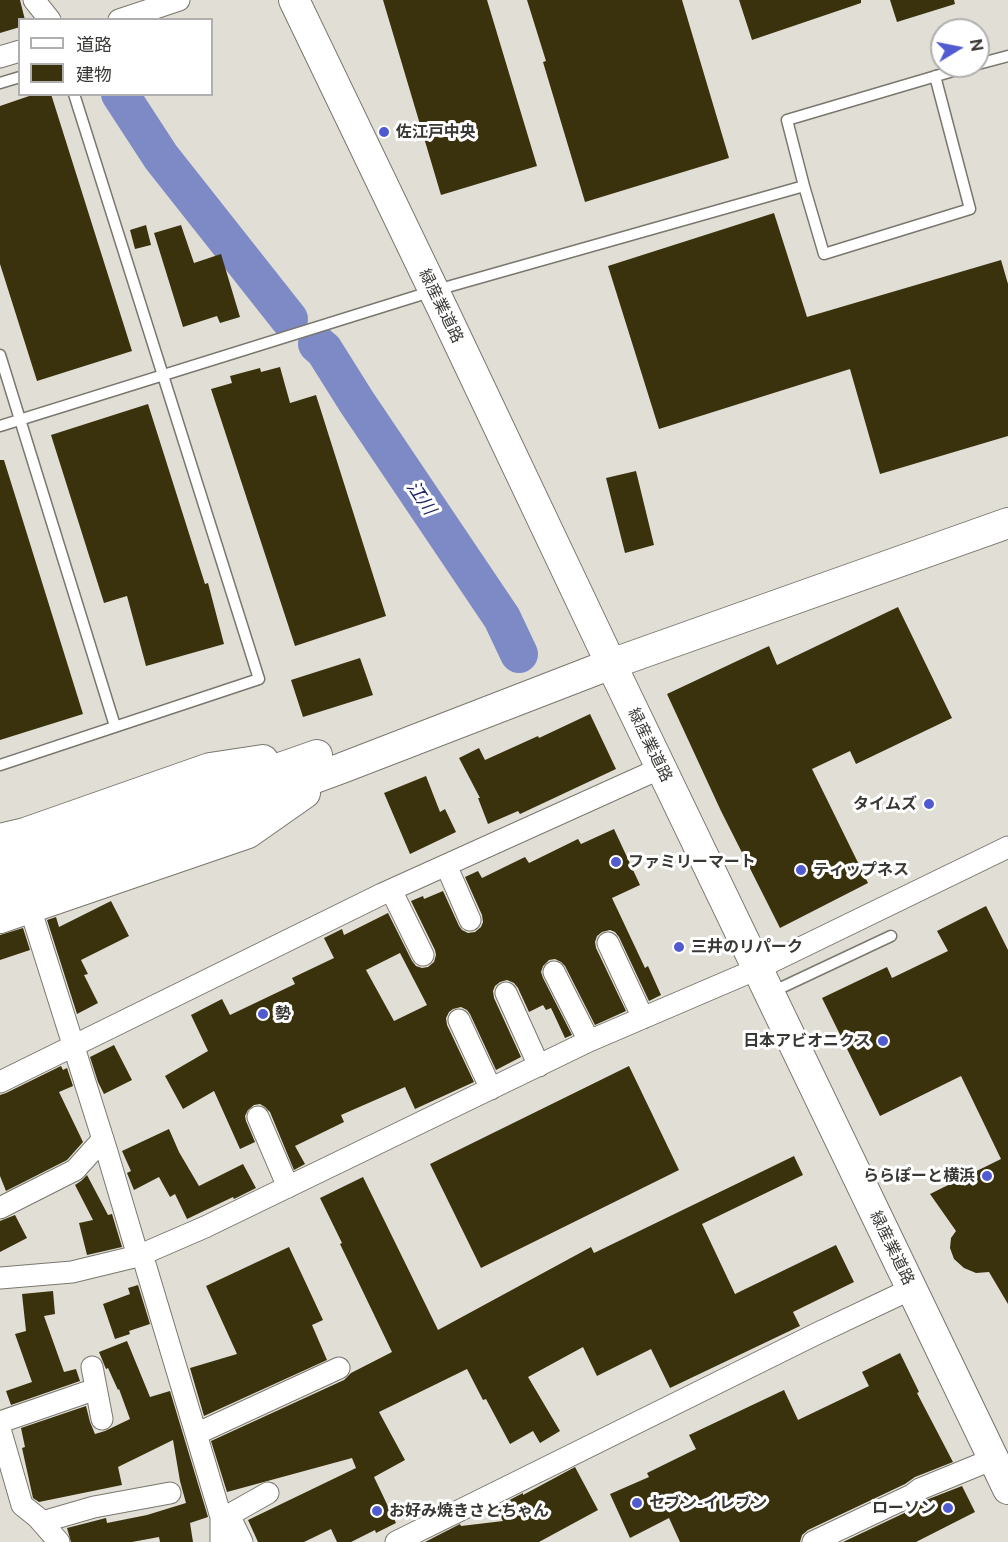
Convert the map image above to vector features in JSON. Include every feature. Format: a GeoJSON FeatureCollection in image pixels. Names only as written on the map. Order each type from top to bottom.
{"type":"FeatureCollection","features":[{"type":"Feature","properties":{"kind":"street"},"geometry":{"type":"LineString","coordinates":[[34,0],[48,18]]}},
{"type":"Feature","properties":{"kind":"street"},"geometry":{"type":"LineString","coordinates":[[125,18],[180,0]]}},
{"type":"Feature","properties":{"kind":"street","name":"緑産業道路"},"geometry":{"type":"LineString","coordinates":[[294,0],[1008,1489]]}},
{"type":"Feature","properties":{"kind":"street"},"geometry":{"type":"LineString","coordinates":[[0,57],[18,52]]}},
{"type":"Feature","properties":{"kind":"street"},"geometry":{"type":"LineString","coordinates":[[8,876],[1008,523]]}},
{"type":"Feature","properties":{"kind":"street"},"geometry":{"type":"LineString","coordinates":[[8,876],[248,833],[338,758]]}},
{"type":"Feature","properties":{"kind":"street"},"geometry":{"type":"LineString","coordinates":[[0,1082],[391,890],[661,768]]}},
{"type":"Feature","properties":{"kind":"street"},"geometry":{"type":"LineString","coordinates":[[0,1278],[72,1272],[140,1255],[205,1227],[589,1041],[643,1018],[763,981],[1008,847]]}},
{"type":"Feature","properties":{"kind":"street"},"geometry":{"type":"LineString","coordinates":[[446,865],[470,920]]}},
{"type":"Feature","properties":{"kind":"street"},"geometry":{"type":"LineString","coordinates":[[0,918],[8,876]]}},
{"type":"Feature","properties":{"kind":"street"},"geometry":{"type":"LineString","coordinates":[[8,876],[73,1046],[196,1434],[225,1516],[242,1542]]}},
{"type":"Feature","properties":{"kind":"street"},"geometry":{"type":"LineString","coordinates":[[391,890],[423,955]]}},
{"type":"Feature","properties":{"kind":"street"},"geometry":{"type":"LineString","coordinates":[[608,943],[643,1018]]}},
{"type":"Feature","properties":{"kind":"street"},"geometry":{"type":"LineString","coordinates":[[554,972],[589,1041]]}},
{"type":"Feature","properties":{"kind":"street"},"geometry":{"type":"LineString","coordinates":[[507,993],[539,1066]]}},
{"type":"Feature","properties":{"kind":"street"},"geometry":{"type":"LineString","coordinates":[[459,1020],[491,1089]]}},
{"type":"Feature","properties":{"kind":"street"},"geometry":{"type":"LineString","coordinates":[[258,1117],[288,1187]]}},
{"type":"Feature","properties":{"kind":"street"},"geometry":{"type":"LineString","coordinates":[[0,1209],[75,1170],[103,1139]]}},
{"type":"Feature","properties":{"kind":"street"},"geometry":{"type":"LineString","coordinates":[[396,1542],[911,1289]]}},
{"type":"Feature","properties":{"kind":"street"},"geometry":{"type":"LineString","coordinates":[[92,1367],[102,1419]]}},
{"type":"Feature","properties":{"kind":"street"},"geometry":{"type":"LineString","coordinates":[[196,1434],[339,1368]]}},
{"type":"Feature","properties":{"kind":"street"},"geometry":{"type":"LineString","coordinates":[[0,1422],[96,1389]]}},
{"type":"Feature","properties":{"kind":"street"},"geometry":{"type":"LineString","coordinates":[[0,1429],[22,1505],[42,1522],[59,1542]]}},
{"type":"Feature","properties":{"kind":"street"},"geometry":{"type":"LineString","coordinates":[[813,1542],[912,1495],[920,1489],[993,1459]]}},
{"type":"Feature","properties":{"kind":"street"},"geometry":{"type":"LineString","coordinates":[[225,1516],[268,1492]]}},
{"type":"Feature","properties":{"kind":"street"},"geometry":{"type":"LineString","coordinates":[[42,1522],[94,1507],[170,1493]]}},
{"type":"Feature","properties":{"kind":"street"},"geometry":{"type":"LineString","coordinates":[[221,1542],[225,1516]]}},
{"type":"Feature","properties":{"kind":"lane"},"geometry":{"type":"LineString","coordinates":[[990,61],[1008,56]]}},
{"type":"Feature","properties":{"kind":"lane"},"geometry":{"type":"LineString","coordinates":[[930,77],[787,120],[824,254],[970,209],[936,78]]}},
{"type":"Feature","properties":{"kind":"lane"},"geometry":{"type":"LineString","coordinates":[[0,83],[18,78]]}},
{"type":"Feature","properties":{"kind":"lane"},"geometry":{"type":"LineString","coordinates":[[0,765],[259,679],[75,96]]}},
{"type":"Feature","properties":{"kind":"lane"},"geometry":{"type":"LineString","coordinates":[[0,426],[433,291],[804,186]]}},
{"type":"Feature","properties":{"kind":"lane"},"geometry":{"type":"LineString","coordinates":[[0,355],[115,726]]}},
{"type":"Feature","properties":{"kind":"lane"},"geometry":{"type":"LineString","coordinates":[[763,981],[891,936]]}},
{"type":"Feature","properties":{"kind":"building"},"geometry":{"type":"Polygon","coordinates":[[[0,0],[20,0],[24,18],[18,18],[18,28],[0,33],[0,0]]]}},
{"type":"Feature","properties":{"kind":"building"},"geometry":{"type":"Polygon","coordinates":[[[383,0],[487,0],[537,166],[441,195],[383,0]]]}},
{"type":"Feature","properties":{"kind":"building"},"geometry":{"type":"Polygon","coordinates":[[[527,0],[682,0],[729,158],[585,202],[527,0]]]}},
{"type":"Feature","properties":{"kind":"building"},"geometry":{"type":"Polygon","coordinates":[[[739,0],[861,0],[861,3],[752,40],[739,0]]]}},
{"type":"Feature","properties":{"kind":"building"},"geometry":{"type":"Polygon","coordinates":[[[890,0],[954,0],[955,4],[897,22],[890,0]]]}},
{"type":"Feature","properties":{"kind":"building"},"geometry":{"type":"Polygon","coordinates":[[[29,96],[52,96],[132,351],[37,381],[0,264],[0,106],[29,96]]]}},
{"type":"Feature","properties":{"kind":"building"},"geometry":{"type":"Polygon","coordinates":[[[774,213],[807,317],[1001,260],[1008,284],[1008,436],[880,474],[850,369],[659,429],[608,266],[774,213]]]}},
{"type":"Feature","properties":{"kind":"building"},"geometry":{"type":"Polygon","coordinates":[[[146,225],[151,245],[135,249],[130,230],[146,225]]]}},
{"type":"Feature","properties":{"kind":"building"},"geometry":{"type":"Polygon","coordinates":[[[181,225],[194,263],[221,254],[240,317],[220,323],[217,316],[183,327],[154,233],[181,225]]]}},
{"type":"Feature","properties":{"kind":"building"},"geometry":{"type":"Polygon","coordinates":[[[280,367],[290,403],[316,395],[386,616],[295,646],[211,389],[232,383],[230,376],[260,368],[261,372],[280,367]]]}},
{"type":"Feature","properties":{"kind":"building"},"geometry":{"type":"Polygon","coordinates":[[[148,404],[205,584],[208,583],[224,644],[146,666],[127,596],[104,603],[51,435],[148,404]]]}},
{"type":"Feature","properties":{"kind":"building"},"geometry":{"type":"Polygon","coordinates":[[[0,460],[4,460],[83,714],[0,740],[0,460]]]}},
{"type":"Feature","properties":{"kind":"building"},"geometry":{"type":"Polygon","coordinates":[[[636,471],[654,545],[625,553],[606,478],[636,471]]]}},
{"type":"Feature","properties":{"kind":"building"},"geometry":{"type":"Polygon","coordinates":[[[898,607],[952,718],[856,764],[850,751],[812,769],[868,883],[780,928],[721,811],[667,694],[769,646],[777,665],[898,607]]]}},
{"type":"Feature","properties":{"kind":"building"},"geometry":{"type":"Polygon","coordinates":[[[360,658],[373,695],[303,717],[291,680],[360,658]]]}},
{"type":"Feature","properties":{"kind":"building"},"geometry":{"type":"Polygon","coordinates":[[[590,714],[616,769],[520,814],[518,811],[488,824],[478,798],[480,798],[459,758],[479,748],[485,760],[590,714]]]}},
{"type":"Feature","properties":{"kind":"building"},"geometry":{"type":"Polygon","coordinates":[[[426,776],[440,812],[445,809],[456,832],[410,854],[384,793],[426,776]]]}},
{"type":"Feature","properties":{"kind":"building"},"geometry":{"type":"Polygon","coordinates":[[[614,829],[640,885],[612,898],[645,968],[648,966],[661,995],[649,1001],[619,937],[610,930],[602,932],[597,936],[596,948],[626,1011],[595,1025],[565,966],[555,959],[549,960],[541,972],[572,1035],[565,1038],[551,1008],[546,1010],[543,1005],[529,1012],[514,983],[507,980],[500,982],[493,991],[494,998],[521,1057],[496,1070],[470,1014],[461,1007],[453,1009],[446,1018],[447,1025],[474,1082],[415,1109],[405,1087],[341,1115],[344,1122],[295,1146],[305,1164],[294,1170],[270,1112],[260,1104],[254,1105],[245,1116],[255,1142],[240,1149],[214,1091],[183,1109],[165,1076],[208,1051],[191,1015],[222,999],[230,1015],[295,984],[292,978],[334,958],[324,938],[342,929],[344,935],[388,913],[412,961],[416,966],[428,967],[434,962],[435,950],[411,901],[423,896],[424,899],[443,891],[462,930],[468,933],[475,932],[481,927],[482,915],[465,877],[478,871],[482,878],[525,857],[529,863],[578,839],[581,844],[614,829]],[[400,953],[366,970],[394,1021],[427,1005],[400,953]]]}},
{"type":"Feature","properties":{"kind":"building"},"geometry":{"type":"Polygon","coordinates":[[[111,901],[129,936],[81,960],[88,974],[84,975],[98,1003],[77,1014],[47,920],[56,917],[59,927],[111,901]]]}},
{"type":"Feature","properties":{"kind":"building"},"geometry":{"type":"Polygon","coordinates":[[[986,906],[1008,950],[1008,1304],[989,1272],[976,1273],[964,1268],[954,1259],[950,1248],[951,1238],[956,1231],[930,1194],[1001,1159],[961,1076],[880,1116],[822,998],[887,967],[892,978],[948,951],[937,931],[986,906]]]}},
{"type":"Feature","properties":{"kind":"building"},"geometry":{"type":"Polygon","coordinates":[[[23,928],[30,950],[0,960],[0,935],[23,928]]]}},
{"type":"Feature","properties":{"kind":"building"},"geometry":{"type":"Polygon","coordinates":[[[114,1045],[132,1080],[104,1094],[90,1057],[114,1045]]]}},
{"type":"Feature","properties":{"kind":"building"},"geometry":{"type":"Polygon","coordinates":[[[61,1066],[63,1070],[67,1068],[73,1086],[59,1092],[83,1142],[67,1160],[6,1191],[0,1176],[0,1095],[61,1066]]]}},
{"type":"Feature","properties":{"kind":"building"},"geometry":{"type":"Polygon","coordinates":[[[629,1066],[679,1170],[481,1268],[430,1164],[629,1066]]]}},
{"type":"Feature","properties":{"kind":"building"},"geometry":{"type":"Polygon","coordinates":[[[169,1129],[179,1152],[199,1186],[243,1164],[256,1188],[187,1219],[175,1194],[170,1197],[159,1177],[134,1190],[127,1173],[131,1171],[122,1151],[169,1129]]]}},
{"type":"Feature","properties":{"kind":"building"},"geometry":{"type":"Polygon","coordinates":[[[794,1156],[803,1175],[702,1224],[735,1294],[836,1245],[854,1282],[793,1312],[800,1326],[670,1388],[651,1349],[597,1376],[583,1347],[528,1377],[560,1431],[540,1443],[533,1431],[510,1444],[467,1369],[379,1412],[405,1460],[374,1477],[396,1523],[351,1542],[337,1542],[331,1529],[304,1542],[258,1542],[248,1520],[356,1468],[352,1458],[227,1492],[211,1441],[344,1380],[351,1373],[392,1352],[320,1198],[363,1177],[438,1330],[591,1247],[594,1253],[794,1156]]]}},
{"type":"Feature","properties":{"kind":"building"},"geometry":{"type":"Polygon","coordinates":[[[87,1175],[108,1215],[112,1214],[122,1247],[87,1255],[79,1223],[93,1220],[75,1185],[87,1175]]]}},
{"type":"Feature","properties":{"kind":"building"},"geometry":{"type":"Polygon","coordinates":[[[15,1215],[27,1238],[0,1252],[0,1221],[15,1215]]]}},
{"type":"Feature","properties":{"kind":"building"},"geometry":{"type":"Polygon","coordinates":[[[289,1247],[323,1320],[312,1325],[327,1360],[204,1416],[190,1368],[237,1354],[206,1286],[289,1247]]]}},
{"type":"Feature","properties":{"kind":"building"},"geometry":{"type":"Polygon","coordinates":[[[138,1285],[150,1324],[129,1331],[130,1334],[115,1339],[103,1304],[130,1294],[128,1288],[138,1285]]]}},
{"type":"Feature","properties":{"kind":"building"},"geometry":{"type":"Polygon","coordinates":[[[53,1291],[55,1314],[44,1316],[64,1372],[76,1369],[80,1381],[11,1405],[6,1391],[32,1382],[15,1334],[26,1331],[22,1294],[53,1291]]]}},
{"type":"Feature","properties":{"kind":"building"},"geometry":{"type":"Polygon","coordinates":[[[127,1341],[150,1397],[170,1391],[208,1517],[190,1523],[193,1542],[160,1542],[159,1537],[132,1542],[71,1542],[67,1528],[106,1518],[107,1523],[147,1515],[186,1503],[173,1440],[118,1467],[122,1485],[39,1502],[33,1498],[22,1448],[25,1447],[21,1428],[86,1406],[95,1434],[130,1419],[119,1389],[108,1368],[106,1369],[99,1352],[127,1341]]]}},
{"type":"Feature","properties":{"kind":"building"},"geometry":{"type":"Polygon","coordinates":[[[900,1353],[919,1392],[917,1393],[953,1462],[915,1477],[905,1484],[808,1530],[802,1535],[800,1542],[680,1542],[669,1518],[630,1538],[610,1494],[649,1477],[647,1473],[696,1449],[689,1435],[784,1390],[798,1420],[869,1386],[862,1372],[900,1353]]]}},
{"type":"Feature","properties":{"kind":"building"},"geometry":{"type":"Polygon","coordinates":[[[575,1467],[598,1510],[539,1542],[425,1542],[460,1524],[461,1526],[503,1521],[496,1507],[575,1467]]]}},
{"type":"Feature","properties":{"kind":"building"},"geometry":{"type":"Polygon","coordinates":[[[962,1486],[975,1512],[916,1542],[843,1542],[917,1507],[926,1500],[962,1486]]]}},
{"type":"Feature","properties":{"kind":"waterway","name":"江川"},"geometry":{"type":"LineString","coordinates":[[121,96],[161,157],[289,319]]}},
{"type":"Feature","properties":{"kind":"waterway","name":"江川"},"geometry":{"type":"LineString","coordinates":[[317,344],[324,350],[502,618],[519,654]]}},
{"type":"Feature","properties":{"kind":"place","name":"佐江戸中央"},"geometry":{"type":"Point","coordinates":[384,132]}},
{"type":"Feature","properties":{"kind":"place","name":"タイムズ"},"geometry":{"type":"Point","coordinates":[929,804]}},
{"type":"Feature","properties":{"kind":"place","name":"ファミリーマート"},"geometry":{"type":"Point","coordinates":[616,862]}},
{"type":"Feature","properties":{"kind":"place","name":"ティップネス"},"geometry":{"type":"Point","coordinates":[801,870]}},
{"type":"Feature","properties":{"kind":"place","name":"三井のリパーク"},"geometry":{"type":"Point","coordinates":[679,947]}},
{"type":"Feature","properties":{"kind":"place","name":"勢"},"geometry":{"type":"Point","coordinates":[263,1014]}},
{"type":"Feature","properties":{"kind":"place","name":"日本アビオニクス"},"geometry":{"type":"Point","coordinates":[883,1041]}},
{"type":"Feature","properties":{"kind":"place","name":"ららぽーと横浜"},"geometry":{"type":"Point","coordinates":[987,1176]}},
{"type":"Feature","properties":{"kind":"place","name":"セブン-イレブン"},"geometry":{"type":"Point","coordinates":[637,1503]}},
{"type":"Feature","properties":{"kind":"place","name":"ローソン"},"geometry":{"type":"Point","coordinates":[948,1508]}},
{"type":"Feature","properties":{"kind":"place","name":"お好み焼きさとちゃん"},"geometry":{"type":"Point","coordinates":[377,1511]}}]}
